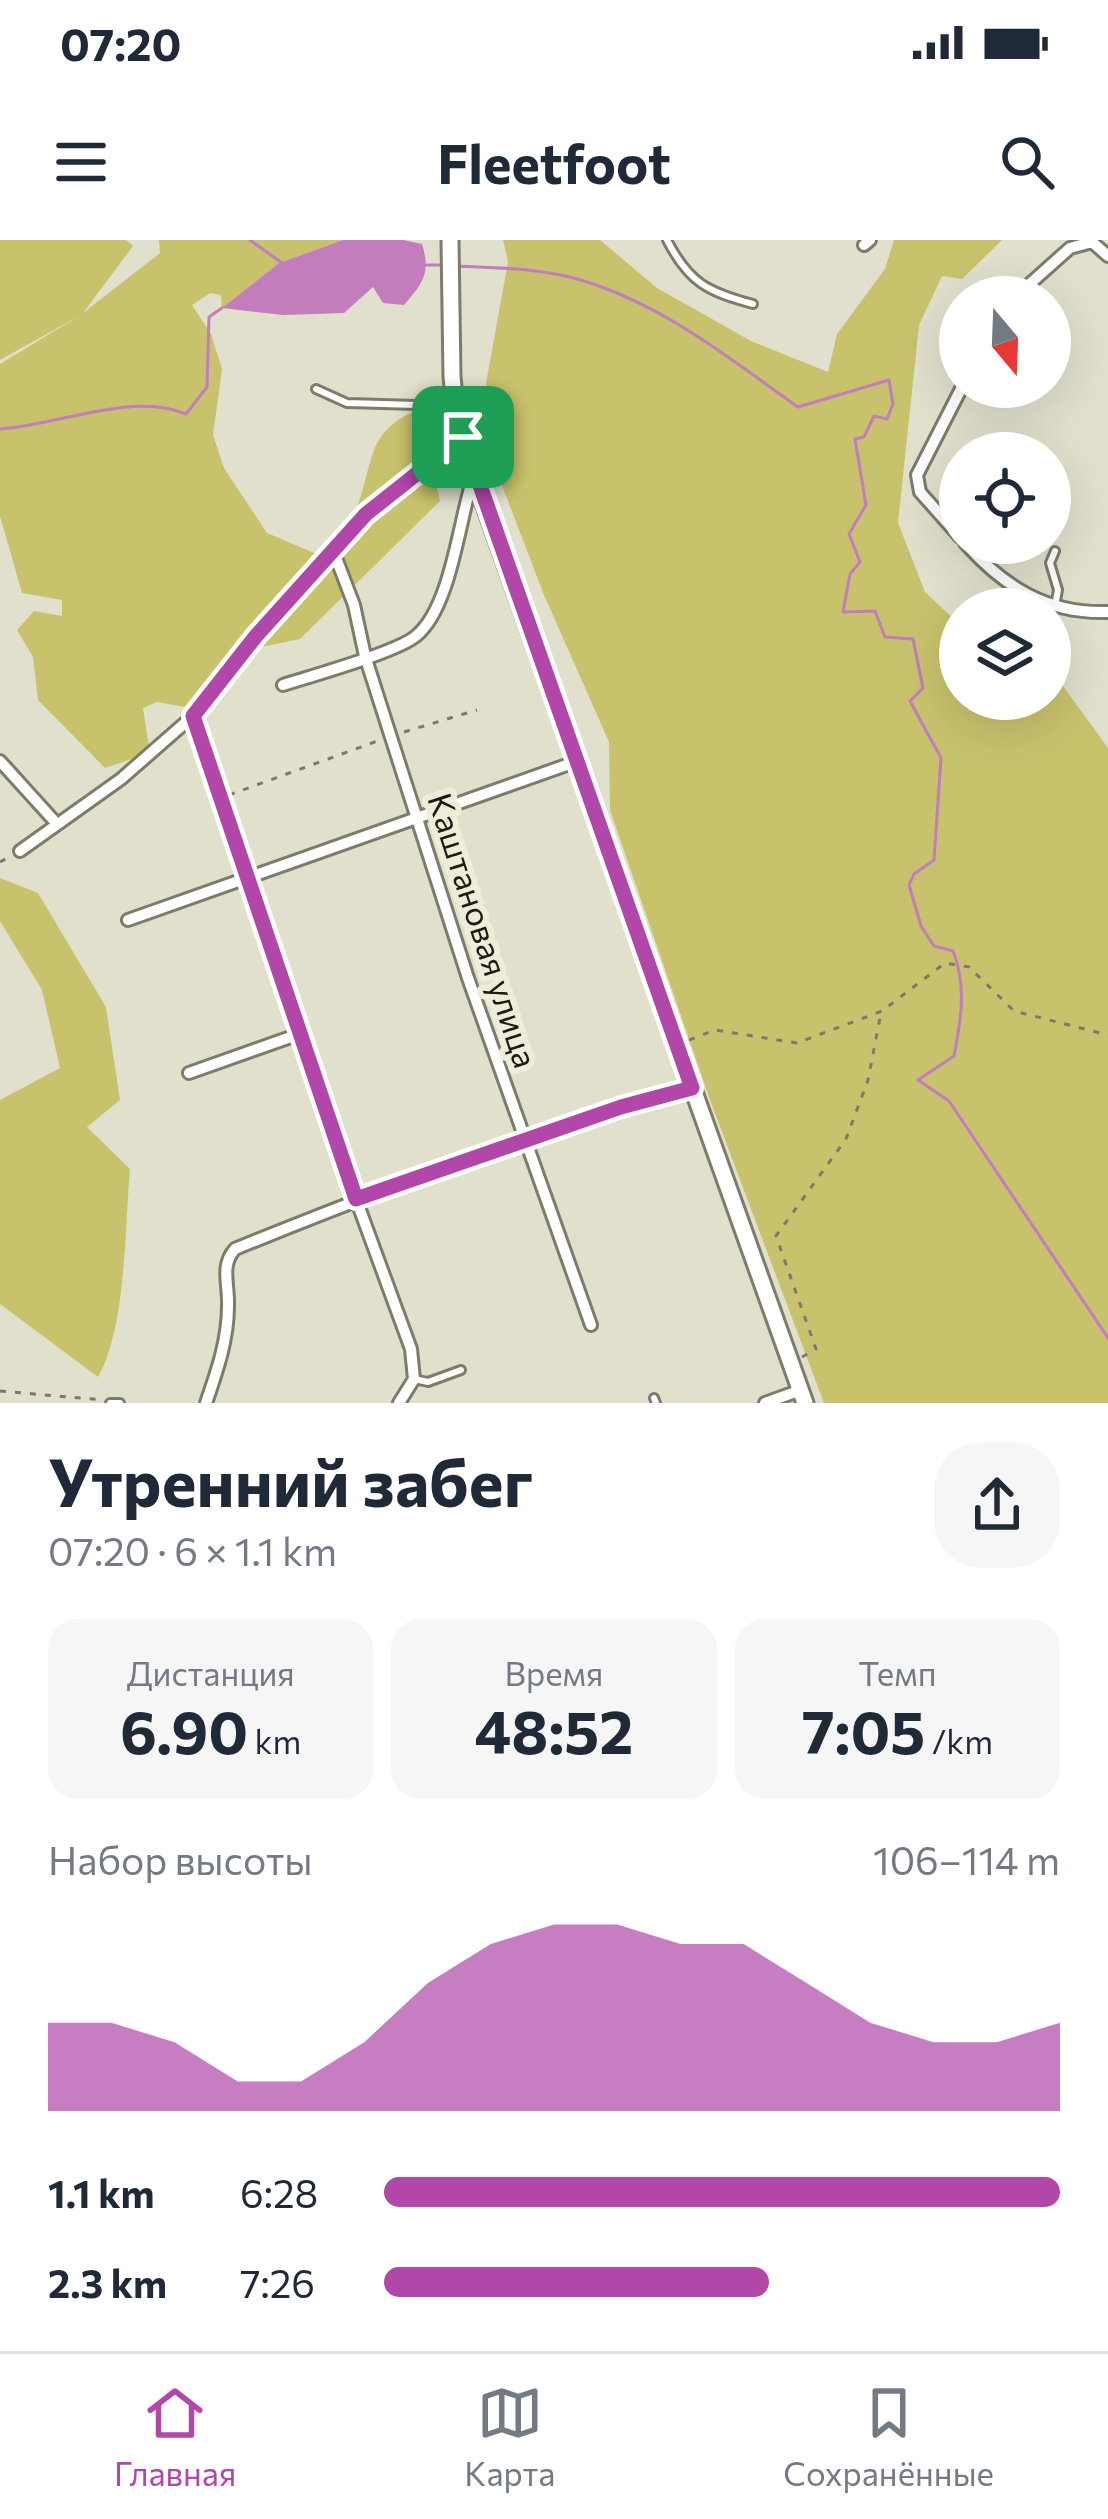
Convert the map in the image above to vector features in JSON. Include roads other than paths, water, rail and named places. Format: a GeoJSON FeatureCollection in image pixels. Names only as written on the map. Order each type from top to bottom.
{"type":"FeatureCollection","features":[{"type":"Feature","properties":{"kind":"main road"},"geometry":{"type":"LineString","coordinates":[[451,241],[452,376],[463,437],[803,1396]]}},
{"type":"Feature","properties":{"kind":"street"},"geometry":{"type":"LineString","coordinates":[[1039,276],[1070,248],[1091,242],[1108,256]]}},
{"type":"Feature","properties":{"kind":"street"},"geometry":{"type":"LineString","coordinates":[[939,513],[920,492],[917,475],[951,408]]}},
{"type":"Feature","properties":{"kind":"street"},"geometry":{"type":"LineString","coordinates":[[20,851],[121,779],[193,716],[256,636],[366,514],[463,437]]}},
{"type":"Feature","properties":{"kind":"street"},"geometry":{"type":"LineString","coordinates":[[283,685],[415,637],[432,616],[444,587],[475,475]]}},
{"type":"Feature","properties":{"kind":"street","name":"Каштановая улица"},"geometry":{"type":"LineString","coordinates":[[333,550],[417,816],[591,1325]]}},
{"type":"Feature","properties":{"kind":"street"},"geometry":{"type":"LineString","coordinates":[[988,564],[1013,588]]}},
{"type":"Feature","properties":{"kind":"street"},"geometry":{"type":"LineString","coordinates":[[1071,608],[1108,612]]}},
{"type":"Feature","properties":{"kind":"street"},"geometry":{"type":"LineString","coordinates":[[193,716],[411,1349],[414,1379],[399,1403]]}},
{"type":"Feature","properties":{"kind":"street"},"geometry":{"type":"LineString","coordinates":[[0,761],[57,824]]}},
{"type":"Feature","properties":{"kind":"street"},"geometry":{"type":"LineString","coordinates":[[128,920],[575,762]]}},
{"type":"Feature","properties":{"kind":"street"},"geometry":{"type":"LineString","coordinates":[[189,1072],[302,1033]]}},
{"type":"Feature","properties":{"kind":"street"},"geometry":{"type":"LineString","coordinates":[[206,1403],[224,1349],[229,1305],[226,1258],[235,1249],[356,1199],[692,1088]]}},
{"type":"Feature","properties":{"kind":"street"},"geometry":{"type":"LineString","coordinates":[[765,1403],[803,1396]]}},
{"type":"Feature","properties":{"kind":"lane"},"geometry":{"type":"LineString","coordinates":[[667,240],[678,263],[707,291],[753,304]]}},
{"type":"Feature","properties":{"kind":"lane"},"geometry":{"type":"LineString","coordinates":[[316,388],[347,404],[455,406]]}},
{"type":"Feature","properties":{"kind":"lane"},"geometry":{"type":"LineString","coordinates":[[414,1379],[428,1382],[461,1370]]}},
{"type":"Feature","properties":{"kind":"waterway"},"geometry":{"type":"LineString","coordinates":[[250,240],[282,263]]}},
{"type":"Feature","properties":{"kind":"waterway"},"geometry":{"type":"LineString","coordinates":[[426,265],[447,265]]}},
{"type":"Feature","properties":{"kind":"waterway"},"geometry":{"type":"LineString","coordinates":[[456,266],[553,273],[614,292],[696,335],[798,407],[889,380],[893,404],[887,419],[874,416],[864,437],[855,439],[866,505],[849,534],[860,562],[850,574],[843,612],[875,611],[885,637],[913,639],[923,688],[910,701],[941,758],[934,860],[914,874],[909,885],[921,926],[934,946],[953,951],[960,977],[960,1016],[954,1056],[918,1080],[949,1101],[1108,1338]]}},
{"type":"Feature","properties":{"kind":"waterway"},"geometry":{"type":"LineString","coordinates":[[0,429],[142,406],[186,414],[207,387],[209,317],[222,308]]}}]}
